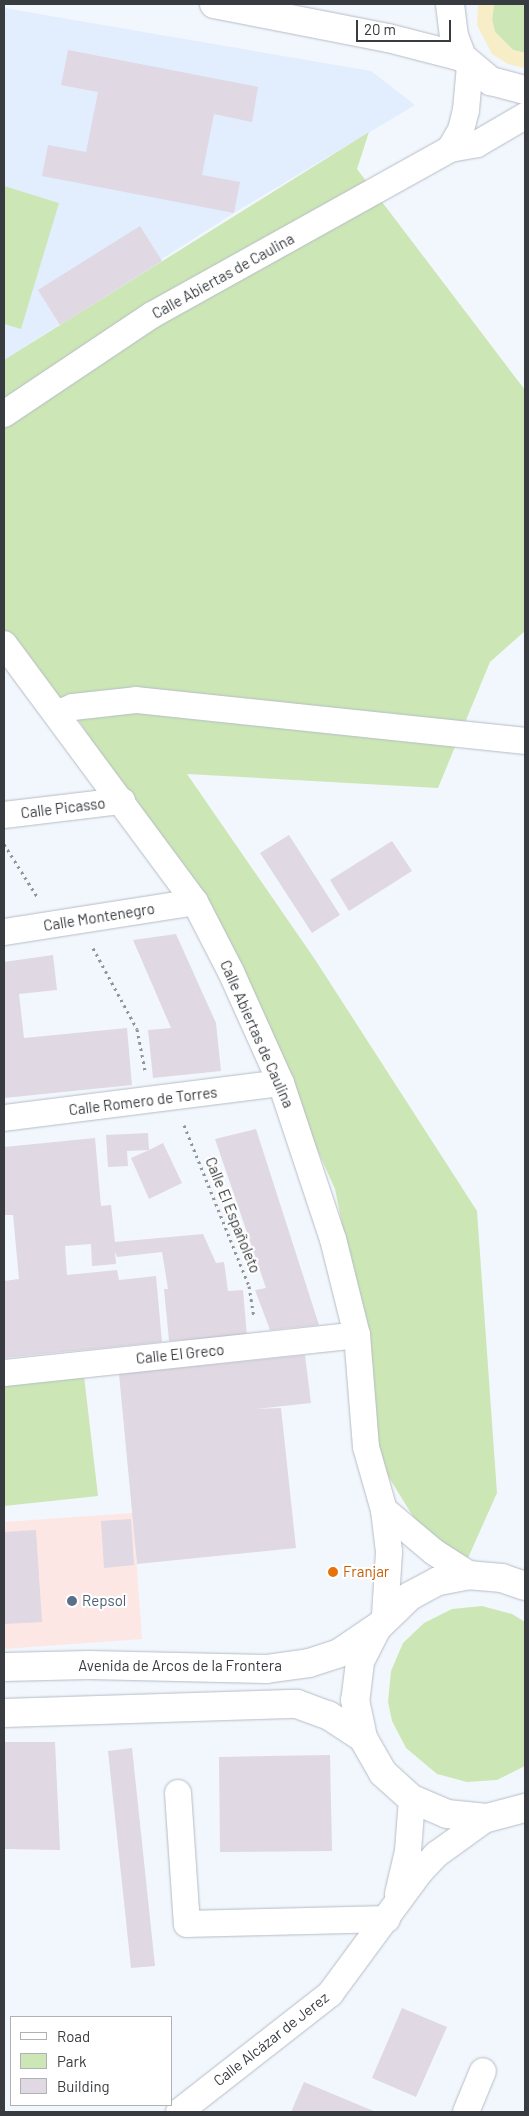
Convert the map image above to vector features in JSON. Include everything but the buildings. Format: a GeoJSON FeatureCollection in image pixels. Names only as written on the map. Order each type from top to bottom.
{"type":"FeatureCollection","features":[{"type":"Feature","properties":{"kind":"main road"},"geometry":{"type":"LineString","coordinates":[[214,4],[388,38],[466,62],[491,80],[525,90]]}},
{"type":"Feature","properties":{"kind":"main road"},"geometry":{"type":"LineString","coordinates":[[450,4],[454,36],[466,62]]}},
{"type":"Feature","properties":{"kind":"main road","name":"Avenida de Arcos de la Frontera"},"geometry":{"type":"LineString","coordinates":[[4,1667],[89,1665],[266,1669],[309,1663],[338,1653],[381,1622],[410,1596],[438,1581],[470,1575],[502,1578],[525,1586]]}},
{"type":"Feature","properties":{"kind":"main road"},"geometry":{"type":"LineString","coordinates":[[381,1622],[360,1662],[356,1700],[363,1738],[382,1773],[412,1799],[447,1814],[486,1818],[525,1808]]}},
{"type":"Feature","properties":{"kind":"main road"},"geometry":{"type":"LineString","coordinates":[[4,1713],[297,1704],[328,1715],[363,1738]]}},
{"type":"Feature","properties":{"kind":"street"},"geometry":{"type":"LineString","coordinates":[[450,149],[461,130],[466,110],[466,62]]}},
{"type":"Feature","properties":{"kind":"street","name":"Calle Abiertas de Caulina"},"geometry":{"type":"LineString","coordinates":[[4,414],[152,315],[450,149],[477,144],[525,116]]}},
{"type":"Feature","properties":{"kind":"street","name":"Calle Abiertas de Caulina"},"geometry":{"type":"LineString","coordinates":[[4,644],[195,902],[231,972],[281,1084],[334,1239],[357,1335],[366,1447],[384,1510],[389,1552],[381,1622]]}},
{"type":"Feature","properties":{"kind":"street"},"geometry":{"type":"LineString","coordinates":[[57,714],[73,707],[136,700],[525,741]]}},
{"type":"Feature","properties":{"kind":"street","name":"Calle Picasso"},"geometry":{"type":"LineString","coordinates":[[4,815],[122,801]]}},
{"type":"Feature","properties":{"kind":"street","name":"Calle Montenegro"},"geometry":{"type":"LineString","coordinates":[[4,932],[195,902]]}},
{"type":"Feature","properties":{"kind":"street","name":"Calle Romero de Torres"},"geometry":{"type":"LineString","coordinates":[[4,1118],[281,1084]]}},
{"type":"Feature","properties":{"kind":"street","name":"Calle El Greco"},"geometry":{"type":"LineString","coordinates":[[4,1373],[357,1335]]}},
{"type":"Feature","properties":{"kind":"street"},"geometry":{"type":"LineString","coordinates":[[384,1510],[434,1552],[470,1575]]}},
{"type":"Feature","properties":{"kind":"street"},"geometry":{"type":"LineString","coordinates":[[178,1793],[187,1924],[390,1915]]}},
{"type":"Feature","properties":{"kind":"street","name":"Calle Alcázar de Jerez"},"geometry":{"type":"LineString","coordinates":[[390,1915],[408,1851],[412,1799]]}},
{"type":"Feature","properties":{"kind":"street","name":"Calle Alcázar de Jerez"},"geometry":{"type":"LineString","coordinates":[[179,2112],[330,1994],[420,1872],[437,1854],[486,1818]]}},
{"type":"Feature","properties":{"kind":"street"},"geometry":{"type":"LineString","coordinates":[[466,2112],[484,2071]]}},
{"type":"Feature","properties":{"kind":"path","name":"Calle El Españoleto"},"geometry":{"type":"LineString","coordinates":[[4,844],[67,922],[137,1029],[161,1098],[250,1286],[258,1346]]}},
{"type":"Feature","properties":{"kind":"shaded area"},"geometry":{"type":"Polygon","coordinates":[[[4,8],[371,71],[415,105],[234,213],[4,360],[4,8]]]}},
{"type":"Feature","properties":{"kind":"shaded area","name":"Repsol"},"geometry":{"type":"Polygon","coordinates":[[[133,1513],[142,1639],[4,1649],[4,1522],[133,1513]]]}},
{"type":"Feature","properties":{"kind":"green space"},"geometry":{"type":"Polygon","coordinates":[[[494,4],[525,4],[525,53],[513,50],[495,32],[492,20],[494,4]]]}},
{"type":"Feature","properties":{"kind":"green space"},"geometry":{"type":"Polygon","coordinates":[[[369,132],[357,169],[525,390],[525,631],[490,662],[438,788],[187,774],[316,961],[477,1211],[497,1493],[468,1558],[422,1531],[372,1450],[363,1329],[335,1189],[222,938],[69,706],[4,643],[4,360],[369,132]]]}},
{"type":"Feature","properties":{"kind":"green space"},"geometry":{"type":"Polygon","coordinates":[[[4,186],[59,203],[21,329],[4,324],[4,186]]]}},
{"type":"Feature","properties":{"kind":"green space"},"geometry":{"type":"Polygon","coordinates":[[[84,1376],[98,1496],[4,1506],[4,1384],[84,1376]]]}},
{"type":"Feature","properties":{"kind":"green space"},"geometry":{"type":"Polygon","coordinates":[[[482,1606],[512,1614],[525,1622],[525,1766],[497,1780],[467,1782],[437,1774],[406,1748],[392,1721],[388,1702],[391,1671],[403,1643],[424,1623],[452,1609],[482,1606]]]}},
{"type":"Feature","properties":{"kind":"sand"},"geometry":{"type":"Polygon","coordinates":[[[478,4],[494,4],[492,20],[495,32],[513,50],[525,53],[525,68],[508,64],[492,54],[477,25],[478,4]]]}},
{"type":"Feature","properties":{"kind":"place","name":"Franjar"},"geometry":{"type":"Point","coordinates":[333,1572]}},
{"type":"Feature","properties":{"kind":"place","name":"Repsol"},"geometry":{"type":"Point","coordinates":[72,1601]}}]}
